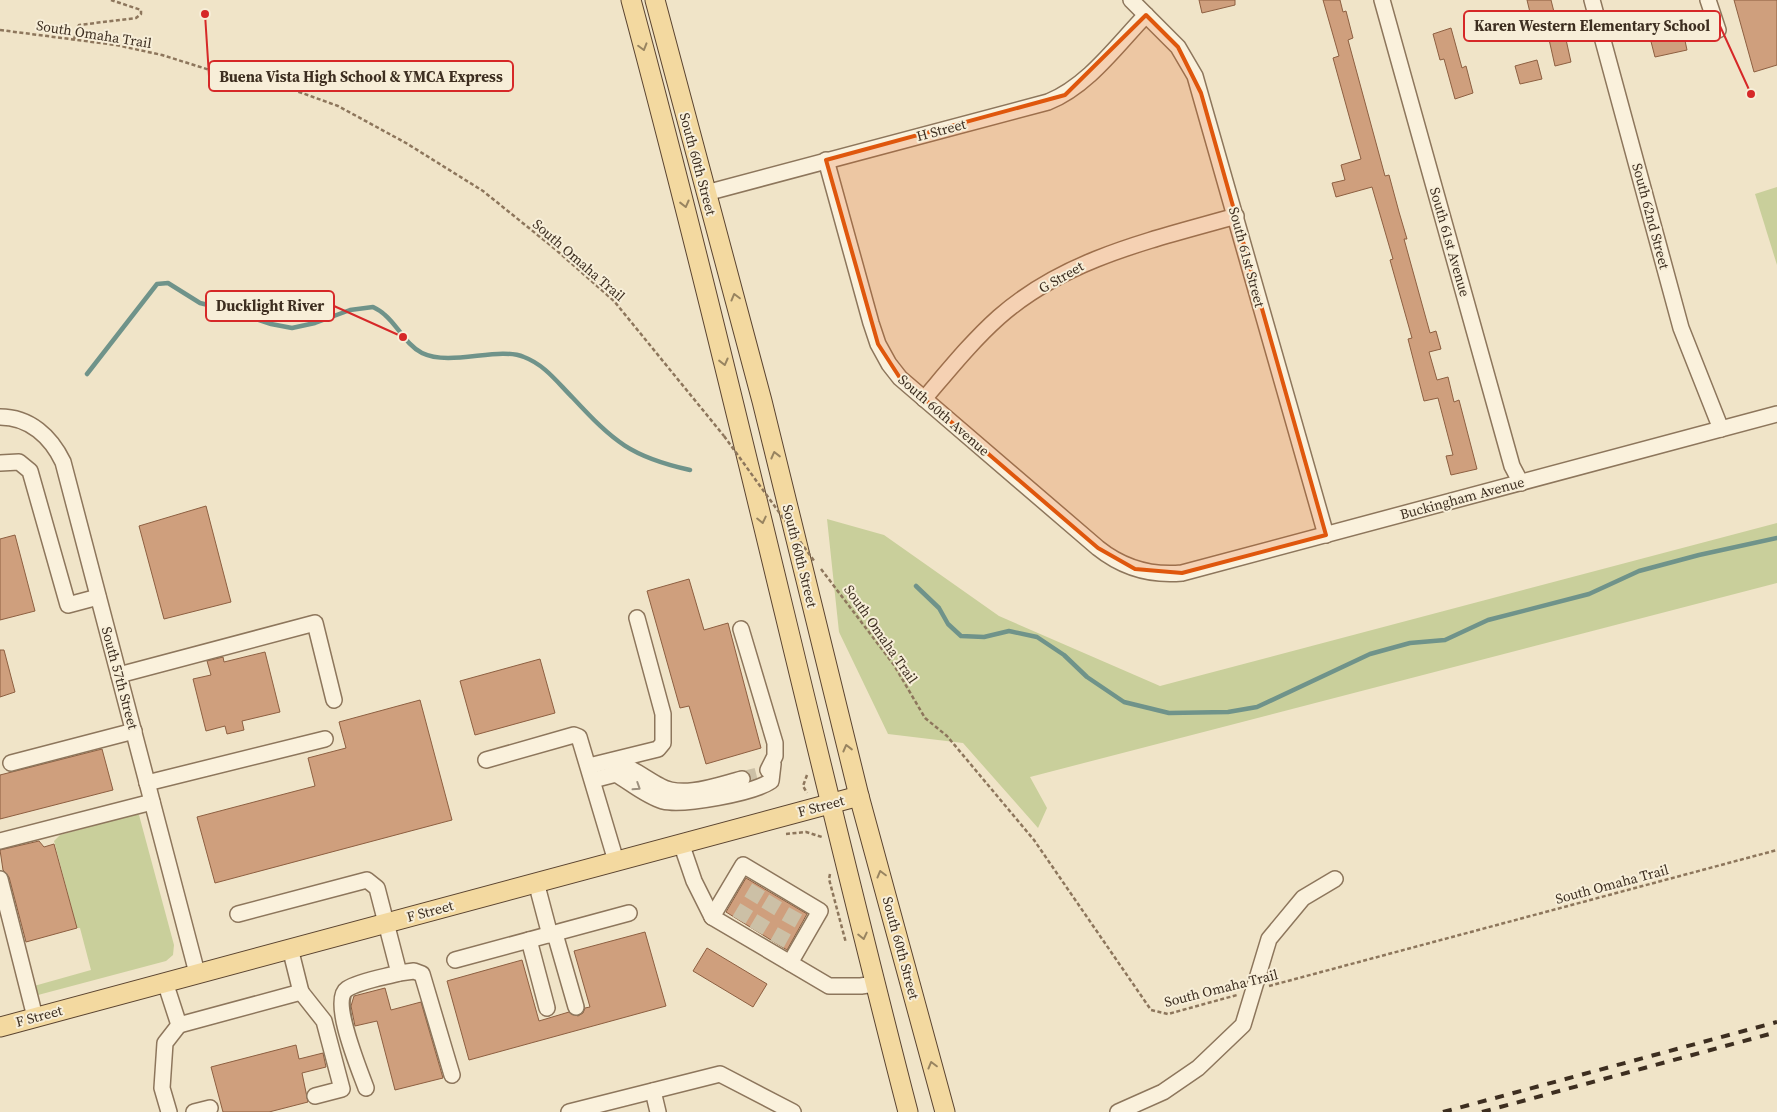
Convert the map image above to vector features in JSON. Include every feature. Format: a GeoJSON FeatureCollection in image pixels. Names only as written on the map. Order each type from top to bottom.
{"type":"FeatureCollection","features":[{"type":"Feature","properties":{"kind":"main road","name":"South 60th Street"},"geometry":{"type":"LineString","coordinates":[[630,0],[701,268],[874,984],[908,1112]]}},
{"type":"Feature","properties":{"kind":"main road","name":"South 60th Street"},"geometry":{"type":"LineString","coordinates":[[655,0],[762,401],[859,796],[945,1112]]}},
{"type":"Feature","properties":{"kind":"main road","name":"F Street"},"geometry":{"type":"LineString","coordinates":[[0,1027],[859,796]]}},
{"type":"Feature","properties":{"kind":"street","name":"South 61st Street"},"geometry":{"type":"LineString","coordinates":[[1130,0],[1178,48],[1195,76],[1326,535]]}},
{"type":"Feature","properties":{"kind":"street","name":"South 61st Avenue"},"geometry":{"type":"LineString","coordinates":[[1382,0],[1510,457],[1521,483]]}},
{"type":"Feature","properties":{"kind":"street","name":"South 62nd Street"},"geometry":{"type":"LineString","coordinates":[[1592,0],[1681,328],[1721,429]]}},
{"type":"Feature","properties":{"kind":"street"},"geometry":{"type":"LineString","coordinates":[[1708,0],[1718,30]]}},
{"type":"Feature","properties":{"kind":"street","name":"H Street"},"geometry":{"type":"LineString","coordinates":[[706,193],[1048,102],[1065,95],[1079,84],[1146,15]]}},
{"type":"Feature","properties":{"kind":"street","name":"South 60th Avenue"},"geometry":{"type":"LineString","coordinates":[[826,160],[878,344],[889,364],[900,378],[1098,548],[1118,562],[1146,572]]}},
{"type":"Feature","properties":{"kind":"street","name":"G Street"},"geometry":{"type":"LineString","coordinates":[[924,399],[999,317],[1058,277],[1113,251],[1236,216]]}},
{"type":"Feature","properties":{"kind":"street","name":"Buckingham Avenue"},"geometry":{"type":"LineString","coordinates":[[1146,572],[1182,573],[1777,414]]}},
{"type":"Feature","properties":{"kind":"street","name":"South 57th Street"},"geometry":{"type":"LineString","coordinates":[[0,417],[18,419],[46,435],[57,449],[63,462],[197,973]]}},
{"type":"Feature","properties":{"kind":"street"},"geometry":{"type":"LineString","coordinates":[[0,463],[19,462],[30,471],[68,605],[98,597]]}},
{"type":"Feature","properties":{"kind":"street"},"geometry":{"type":"LineString","coordinates":[[591,773],[611,762],[658,749],[664,738],[663,714],[637,618]]}},
{"type":"Feature","properties":{"kind":"street"},"geometry":{"type":"LineString","coordinates":[[119,674],[314,623],[334,700]]}},
{"type":"Feature","properties":{"kind":"street"},"geometry":{"type":"LineString","coordinates":[[611,762],[627,765],[662,787],[676,792],[764,786],[771,781],[769,768],[775,743],[741,629]]}},
{"type":"Feature","properties":{"kind":"street"},"geometry":{"type":"LineString","coordinates":[[12,763],[134,731]]}},
{"type":"Feature","properties":{"kind":"street"},"geometry":{"type":"LineString","coordinates":[[486,760],[574,734],[579,737],[616,861]]}},
{"type":"Feature","properties":{"kind":"street"},"geometry":{"type":"LineString","coordinates":[[147,783],[325,739]]}},
{"type":"Feature","properties":{"kind":"street"},"geometry":{"type":"LineString","coordinates":[[591,773],[616,774],[653,796],[676,803],[721,790],[742,778]]}},
{"type":"Feature","properties":{"kind":"street"},"geometry":{"type":"LineString","coordinates":[[0,841],[152,802]]}},
{"type":"Feature","properties":{"kind":"street"},"geometry":{"type":"LineString","coordinates":[[681,843],[694,881],[712,918],[736,925],[774,948],[790,963],[829,986],[874,984]]}},
{"type":"Feature","properties":{"kind":"street"},"geometry":{"type":"LineString","coordinates":[[712,918],[743,865],[801,902],[820,911],[790,963]]}},
{"type":"Feature","properties":{"kind":"street"},"geometry":{"type":"LineString","coordinates":[[1118,1112],[1163,1092],[1198,1068],[1243,1024],[1269,939],[1303,898],[1335,878]]}},
{"type":"Feature","properties":{"kind":"street"},"geometry":{"type":"LineString","coordinates":[[0,879],[35,1017]]}},
{"type":"Feature","properties":{"kind":"street"},"geometry":{"type":"LineString","coordinates":[[238,914],[367,880],[377,888],[399,973]]}},
{"type":"Feature","properties":{"kind":"street"},"geometry":{"type":"LineString","coordinates":[[536,882],[576,1007]]}},
{"type":"Feature","properties":{"kind":"street"},"geometry":{"type":"LineString","coordinates":[[455,960],[630,913]]}},
{"type":"Feature","properties":{"kind":"street"},"geometry":{"type":"LineString","coordinates":[[529,940],[548,1008]]}},
{"type":"Feature","properties":{"kind":"street"},"geometry":{"type":"LineString","coordinates":[[290,948],[302,992],[324,1021],[342,1089],[315,1096]]}},
{"type":"Feature","properties":{"kind":"street"},"geometry":{"type":"LineString","coordinates":[[366,1088],[341,1012],[340,997],[346,989],[399,973],[414,971],[422,974],[452,1075]]}},
{"type":"Feature","properties":{"kind":"street"},"geometry":{"type":"LineString","coordinates":[[165,982],[179,1025]]}},
{"type":"Feature","properties":{"kind":"street"},"geometry":{"type":"LineString","coordinates":[[169,1112],[162,1088],[165,1043],[179,1025],[302,992]]}},
{"type":"Feature","properties":{"kind":"street"},"geometry":{"type":"LineString","coordinates":[[569,1112],[720,1074],[793,1112]]}},
{"type":"Feature","properties":{"kind":"street"},"geometry":{"type":"LineString","coordinates":[[653,1090],[658,1112]]}},
{"type":"Feature","properties":{"kind":"street"},"geometry":{"type":"LineString","coordinates":[[194,1112],[210,1108]]}},
{"type":"Feature","properties":{"kind":"path"},"geometry":{"type":"LineString","coordinates":[[74,39],[79,25],[136,18],[141,14],[141,10],[136,7],[111,0]]}},
{"type":"Feature","properties":{"kind":"path","name":"South Omaha Trail"},"geometry":{"type":"LineString","coordinates":[[0,30],[116,45],[162,55],[229,76],[288,88],[338,106],[406,143],[482,191],[555,249],[614,301],[724,436],[815,562],[894,665],[925,718],[948,736],[1034,840],[1152,1010],[1168,1014],[1777,850]]}},
{"type":"Feature","properties":{"kind":"highlighted area"},"geometry":{"type":"Polygon","coordinates":[[[1146,15],[1178,47],[1201,93],[1326,535],[1182,573],[1135,569],[1098,548],[900,378],[878,344],[826,160],[1065,95],[1146,15]]]}},
{"type":"Feature","properties":{"kind":"green space"},"geometry":{"type":"Polygon","coordinates":[[[1777,187],[1777,265],[1755,194],[1777,187]]]}},
{"type":"Feature","properties":{"kind":"green space"},"geometry":{"type":"Polygon","coordinates":[[[827,519],[884,535],[999,616],[1160,686],[1777,523],[1777,583],[1030,777],[1047,808],[1038,828],[963,743],[888,734],[839,632],[827,519]]]}},
{"type":"Feature","properties":{"kind":"green space"},"geometry":{"type":"Polygon","coordinates":[[[132,815],[139,815],[174,945],[173,955],[166,961],[38,995],[34,986],[91,970],[80,928],[77,928],[54,841],[60,835],[132,815]]]}},
{"type":"Feature","properties":{"kind":"building"},"geometry":{"type":"Polygon","coordinates":[[[1199,0],[1235,0],[1235,5],[1202,13],[1199,0]]]}},
{"type":"Feature","properties":{"kind":"building"},"geometry":{"type":"Polygon","coordinates":[[[1323,0],[1340,0],[1343,12],[1346,11],[1353,38],[1348,40],[1385,176],[1389,175],[1407,239],[1404,239],[1430,333],[1436,331],[1441,349],[1429,352],[1437,380],[1448,377],[1454,402],[1459,400],[1477,469],[1451,475],[1446,456],[1453,455],[1438,398],[1424,401],[1408,339],[1412,338],[1390,260],[1393,259],[1372,187],[1336,197],[1332,183],[1345,180],[1341,165],[1361,159],[1333,58],[1339,56],[1323,0]]]}},
{"type":"Feature","properties":{"kind":"building"},"geometry":{"type":"Polygon","coordinates":[[[1527,0],[1551,0],[1560,36],[1565,35],[1571,62],[1555,66],[1546,26],[1534,29],[1527,0]]]}},
{"type":"Feature","properties":{"kind":"building"},"geometry":{"type":"Polygon","coordinates":[[[1734,0],[1777,0],[1777,65],[1754,72],[1734,0]]]}},
{"type":"Feature","properties":{"kind":"building"},"geometry":{"type":"Polygon","coordinates":[[[1681,22],[1687,50],[1655,57],[1648,30],[1681,22]]]}},
{"type":"Feature","properties":{"kind":"building"},"geometry":{"type":"Polygon","coordinates":[[[1451,28],[1462,68],[1466,66],[1473,93],[1455,99],[1444,59],[1440,60],[1433,34],[1451,28]]]}},
{"type":"Feature","properties":{"kind":"building"},"geometry":{"type":"Polygon","coordinates":[[[1537,60],[1542,79],[1520,84],[1515,66],[1537,60]]]}},
{"type":"Feature","properties":{"kind":"building"},"geometry":{"type":"Polygon","coordinates":[[[206,506],[231,602],[164,619],[139,526],[206,506]]]}},
{"type":"Feature","properties":{"kind":"building"},"geometry":{"type":"Polygon","coordinates":[[[15,535],[35,611],[0,620],[0,539],[15,535]]]}},
{"type":"Feature","properties":{"kind":"building"},"geometry":{"type":"Polygon","coordinates":[[[689,579],[704,630],[728,623],[761,748],[706,764],[689,706],[680,708],[647,591],[689,579]]]}},
{"type":"Feature","properties":{"kind":"building"},"geometry":{"type":"Polygon","coordinates":[[[0,650],[4,650],[15,692],[0,697],[0,650]]]}},
{"type":"Feature","properties":{"kind":"building"},"geometry":{"type":"Polygon","coordinates":[[[265,652],[280,712],[242,721],[244,730],[227,734],[225,726],[206,731],[193,679],[211,675],[207,661],[223,657],[224,662],[265,652]]]}},
{"type":"Feature","properties":{"kind":"building"},"geometry":{"type":"Polygon","coordinates":[[[540,659],[555,713],[475,735],[460,681],[540,659]]]}},
{"type":"Feature","properties":{"kind":"building"},"geometry":{"type":"Polygon","coordinates":[[[420,700],[452,820],[215,883],[197,817],[315,786],[308,758],[346,748],[339,722],[420,700]]]}},
{"type":"Feature","properties":{"kind":"building"},"geometry":{"type":"Polygon","coordinates":[[[102,749],[113,790],[0,819],[0,775],[102,749]]]}},
{"type":"Feature","properties":{"kind":"building"},"geometry":{"type":"Polygon","coordinates":[[[39,841],[44,847],[54,844],[77,928],[26,942],[9,877],[3,870],[0,850],[39,841]]]}},
{"type":"Feature","properties":{"kind":"building"},"geometry":{"type":"Polygon","coordinates":[[[746,878],[807,914],[787,950],[726,912],[746,878]]]}},
{"type":"Feature","properties":{"kind":"building"},"geometry":{"type":"Polygon","coordinates":[[[645,932],[666,1006],[469,1060],[447,981],[522,960],[539,1021],[569,1012],[578,1016],[583,1013],[585,1008],[590,1007],[574,951],[645,932]]]}},
{"type":"Feature","properties":{"kind":"building"},"geometry":{"type":"Polygon","coordinates":[[[707,948],[767,984],[753,1007],[693,971],[707,948]]]}},
{"type":"Feature","properties":{"kind":"building"},"geometry":{"type":"Polygon","coordinates":[[[385,988],[391,1010],[421,1002],[443,1078],[395,1090],[377,1021],[355,1026],[351,1006],[354,996],[385,988]]]}},
{"type":"Feature","properties":{"kind":"building"},"geometry":{"type":"Polygon","coordinates":[[[296,1045],[299,1059],[323,1053],[326,1067],[302,1073],[308,1102],[269,1112],[223,1112],[211,1067],[296,1045]]]}},
{"type":"Feature","properties":{"kind":"waterway"},"geometry":{"type":"LineString","coordinates":[[87,374],[157,284],[168,283],[200,303],[271,324],[292,328],[315,323],[350,310],[373,307],[385,315],[411,345],[422,353],[434,357],[447,358],[513,354],[531,360],[550,374],[600,426],[625,446],[653,459],[690,470]]}},
{"type":"Feature","properties":{"kind":"waterway"},"geometry":{"type":"LineString","coordinates":[[916,586],[939,608],[948,624],[961,636],[984,637],[1009,631],[1037,637],[1064,655],[1087,677],[1124,702],[1169,713],[1228,712],[1257,707],[1370,654],[1410,643],[1445,640],[1488,620],[1589,594],[1639,571],[1699,555],[1777,538]]}},
{"type":"Feature","properties":{"kind":"tunnel"},"geometry":{"type":"LineString","coordinates":[[742,779],[765,773]]}},
{"type":"Feature","properties":{"kind":"tunnel"},"geometry":{"type":"LineString","coordinates":[[739,920],[763,880]]}},
{"type":"Feature","properties":{"kind":"tunnel"},"geometry":{"type":"LineString","coordinates":[[756,931],[780,891]]}},
{"type":"Feature","properties":{"kind":"tunnel"},"geometry":{"type":"LineString","coordinates":[[777,944],[800,903]]}},
{"type":"Feature","properties":{"kind":"railway"},"geometry":{"type":"LineString","coordinates":[[1443,1112],[1777,1022]]}},
{"type":"Feature","properties":{"kind":"railway"},"geometry":{"type":"LineString","coordinates":[[1482,1112],[1777,1032]]}},
{"type":"Feature","properties":{"kind":"place","name":"Buena Vista High School & YMCA Express"},"geometry":{"type":"Point","coordinates":[205,14]}},
{"type":"Feature","properties":{"kind":"place","name":"Karen Western Elementary School"},"geometry":{"type":"Point","coordinates":[1751,94]}},
{"type":"Feature","properties":{"kind":"place","name":"Ducklight River"},"geometry":{"type":"Point","coordinates":[403,337]}}]}
